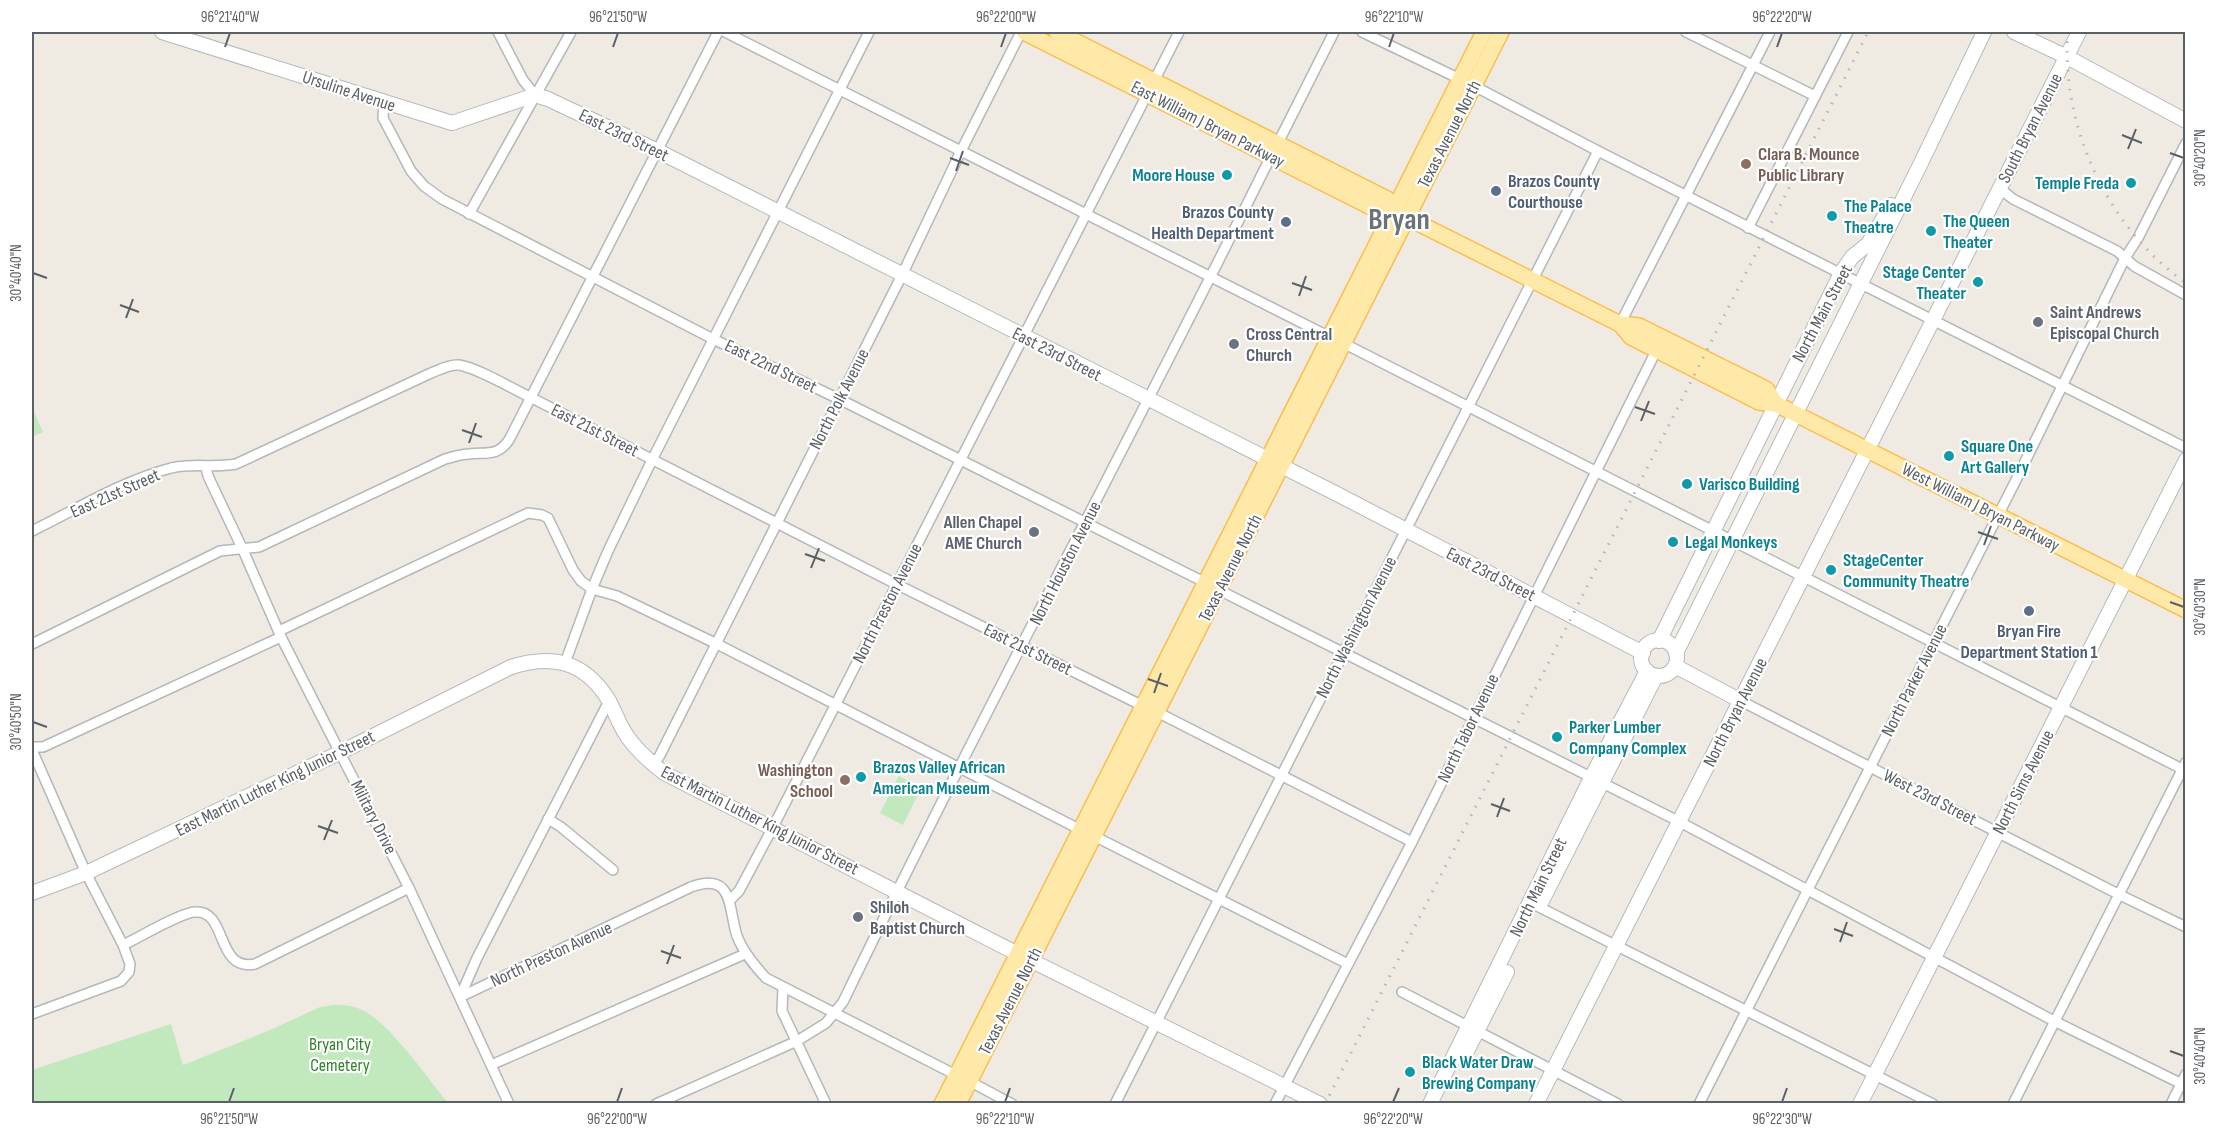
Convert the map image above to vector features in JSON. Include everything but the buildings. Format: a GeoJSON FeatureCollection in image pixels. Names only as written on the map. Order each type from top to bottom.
{"type":"FeatureCollection","features":[{"type":"Feature","properties":{"kind":"main road","name":"East William J Bryan Parkway"},"geometry":{"type":"LineString","coordinates":[[1022,32],[1151,87]]}},
{"type":"Feature","properties":{"kind":"main road","name":"East William J Bryan Parkway"},"geometry":{"type":"LineString","coordinates":[[1057,32],[1151,87],[1274,149],[1387,199],[1400,214],[1620,324],[1639,326],[1766,389],[1776,404]]}},
{"type":"Feature","properties":{"kind":"main road","name":"Texas Avenue North"},"geometry":{"type":"LineString","coordinates":[[1467,83],[1484,32]]}},
{"type":"Feature","properties":{"kind":"main road","name":"Texas Avenue North"},"geometry":{"type":"LineString","coordinates":[[942,1104],[963,1078],[1467,83],[1502,32]]}},
{"type":"Feature","properties":{"kind":"main road","name":"East William J Bryan Parkway"},"geometry":{"type":"LineString","coordinates":[[1620,324],[1631,337],[1656,351],[1759,402],[1776,404]]}},
{"type":"Feature","properties":{"kind":"main road","name":"West William J Bryan Parkway"},"geometry":{"type":"LineString","coordinates":[[1776,404],[2186,610]]}},
{"type":"Feature","properties":{"kind":"main road","name":"Texas Avenue North"},"geometry":{"type":"LineString","coordinates":[[958,1104],[963,1078]]}},
{"type":"Feature","properties":{"kind":"street","name":"Ursuline Avenue"},"geometry":{"type":"LineString","coordinates":[[162,32],[452,123],[535,95]]}},
{"type":"Feature","properties":{"kind":"street"},"geometry":{"type":"LineString","coordinates":[[498,32],[523,80],[535,95]]}},
{"type":"Feature","properties":{"kind":"street"},"geometry":{"type":"LineString","coordinates":[[470,214],[571,32]]}},
{"type":"Feature","properties":{"kind":"street"},"geometry":{"type":"LineString","coordinates":[[32,644],[220,551],[259,547],[445,459],[502,450],[718,32]]}},
{"type":"Feature","properties":{"kind":"street"},"geometry":{"type":"LineString","coordinates":[[725,32],[2061,708],[2184,767],[2013,1104]]}},
{"type":"Feature","properties":{"kind":"street"},"geometry":{"type":"LineString","coordinates":[[565,663],[592,589],[652,460],[869,32]]}},
{"type":"Feature","properties":{"kind":"street","name":"North Polk Avenue"},"geometry":{"type":"LineString","coordinates":[[652,764],[659,757],[717,644],[902,275],[961,150],[1022,32]]}},
{"type":"Feature","properties":{"kind":"street","name":"North Preston Avenue"},"geometry":{"type":"LineString","coordinates":[[460,997],[701,883],[717,884],[730,900],[739,891],[836,706],[896,584],[1179,32]]}},
{"type":"Feature","properties":{"kind":"street","name":"North Houston Avenue"},"geometry":{"type":"LineString","coordinates":[[656,1104],[816,1031],[835,1014],[843,1002],[958,768],[1023,646],[1335,32]]}},
{"type":"Feature","properties":{"kind":"street"},"geometry":{"type":"LineString","coordinates":[[1362,32],[2186,448]]}},
{"type":"Feature","properties":{"kind":"street"},"geometry":{"type":"LineString","coordinates":[[1686,32],[1815,96]]}},
{"type":"Feature","properties":{"kind":"street"},"geometry":{"type":"LineString","coordinates":[[1620,324],[1770,32]]}},
{"type":"Feature","properties":{"kind":"street"},"geometry":{"type":"LineString","coordinates":[[1748,228],[1848,32]]}},
{"type":"Feature","properties":{"kind":"street"},"geometry":{"type":"LineString","coordinates":[[1927,148],[1984,32]]}},
{"type":"Feature","properties":{"kind":"street"},"geometry":{"type":"LineString","coordinates":[[2014,32],[2067,57],[2186,121]]}},
{"type":"Feature","properties":{"kind":"street","name":"South Bryan Avenue"},"geometry":{"type":"LineString","coordinates":[[1932,320],[2079,32]]}},
{"type":"Feature","properties":{"kind":"street","name":"East 23rd Street"},"geometry":{"type":"LineString","coordinates":[[535,95],[658,151],[1406,529],[1643,653]]}},
{"type":"Feature","properties":{"kind":"street","name":"East 22nd Street"},"geometry":{"type":"LineString","coordinates":[[384,103],[382,118],[411,171],[424,186],[442,199],[713,339],[840,399],[1474,717],[1808,889],[2054,1021],[2183,1084]]}},
{"type":"Feature","properties":{"kind":"street","name":"North Parker Avenue"},"geometry":{"type":"LineString","coordinates":[[1699,1104],[1998,515],[2125,258],[2138,238],[2186,143]]}},
{"type":"Feature","properties":{"kind":"street","name":"North Main Street"},"geometry":{"type":"LineString","coordinates":[[1659,640],[1840,273],[1852,256],[1868,244],[1915,160],[1927,148]]}},
{"type":"Feature","properties":{"kind":"street","name":"North Main Street"},"geometry":{"type":"LineString","coordinates":[[1676,660],[1927,148]]}},
{"type":"Feature","properties":{"kind":"street","name":"North Washington Avenue"},"geometry":{"type":"LineString","coordinates":[[1115,1104],[1598,151]]}},
{"type":"Feature","properties":{"kind":"street"},"geometry":{"type":"LineString","coordinates":[[1999,188],[2013,199],[2117,252],[2133,266],[2186,295]]}},
{"type":"Feature","properties":{"kind":"street","name":"North Bryan Avenue"},"geometry":{"type":"LineString","coordinates":[[1536,1104],[1932,320]]}},
{"type":"Feature","properties":{"kind":"street","name":"North Tabor Avenue"},"geometry":{"type":"LineString","coordinates":[[1275,1104],[1412,842],[1656,351]]}},
{"type":"Feature","properties":{"kind":"street","name":"East 21st Street"},"geometry":{"type":"LineString","coordinates":[[32,531],[129,482],[171,468],[188,465],[206,467],[236,464],[430,373],[452,366],[470,368],[1412,842]]}},
{"type":"Feature","properties":{"kind":"street","name":"North Sims Avenue"},"geometry":{"type":"LineString","coordinates":[[1860,1104],[2186,460]]}},
{"type":"Feature","properties":{"kind":"street","name":"Military Drive"},"geometry":{"type":"LineString","coordinates":[[206,467],[208,476],[280,634],[409,888],[509,1104]]}},
{"type":"Feature","properties":{"kind":"street"},"geometry":{"type":"LineString","coordinates":[[32,1014],[121,981],[129,972],[130,964],[123,945],[86,873],[32,748],[43,747],[528,513],[548,518],[573,570],[581,582],[592,589],[617,596],[717,644],[1348,964]]}},
{"type":"Feature","properties":{"kind":"street"},"geometry":{"type":"LineString","coordinates":[[1659,640],[1670,644],[1676,660],[1667,674],[1651,673],[1642,661],[1643,653],[1650,643],[1659,640]]}},
{"type":"Feature","properties":{"kind":"street","name":"East Martin Luther King Junior Street"},"geometry":{"type":"LineString","coordinates":[[32,893],[86,873],[341,752],[511,667],[530,661],[548,659],[565,663],[582,671],[597,683],[637,749],[664,772],[772,829],[1320,1104]]}},
{"type":"Feature","properties":{"kind":"street","name":"West 23rd Street"},"geometry":{"type":"LineString","coordinates":[[1676,660],[1741,701],[2120,896],[2186,927]]}},
{"type":"Feature","properties":{"kind":"street","name":"North Main Street"},"geometry":{"type":"LineString","coordinates":[[1430,1104],[1473,1028],[1651,673]]}},
{"type":"Feature","properties":{"kind":"street"},"geometry":{"type":"LineString","coordinates":[[460,997],[609,701]]}},
{"type":"Feature","properties":{"kind":"street"},"geometry":{"type":"LineString","coordinates":[[548,819],[613,870]]}},
{"type":"Feature","properties":{"kind":"street"},"geometry":{"type":"LineString","coordinates":[[123,945],[194,911],[207,914],[215,924],[229,954],[239,963],[249,966],[409,888]]}},
{"type":"Feature","properties":{"kind":"street"},"geometry":{"type":"LineString","coordinates":[[730,900],[737,936],[745,954],[766,978],[1012,1104]]}},
{"type":"Feature","properties":{"kind":"street"},"geometry":{"type":"LineString","coordinates":[[1535,905],[1933,1104]]}},
{"type":"Feature","properties":{"kind":"street"},"geometry":{"type":"LineString","coordinates":[[491,1065],[745,954]]}},
{"type":"Feature","properties":{"kind":"street"},"geometry":{"type":"LineString","coordinates":[[783,988],[782,1011],[826,1104]]}},
{"type":"Feature","properties":{"kind":"street"},"geometry":{"type":"LineString","coordinates":[[1402,992],[1618,1104]]}},
{"type":"Feature","properties":{"kind":"street","name":"North Main Street"},"geometry":{"type":"LineString","coordinates":[[1440,1104],[1473,1028]]}},
{"type":"Feature","properties":{"kind":"street"},"geometry":{"type":"LineString","coordinates":[[2171,1104],[2186,1074]]}},
{"type":"Feature","properties":{"kind":"green space"},"geometry":{"type":"Polygon","coordinates":[[[32,407],[43,432],[32,437],[32,407]]]}},
{"type":"Feature","properties":{"kind":"green space"},"geometry":{"type":"Polygon","coordinates":[[[899,776],[921,788],[903,825],[880,813],[899,776]]]}},
{"type":"Feature","properties":{"kind":"green space","name":"Bryan City Cemetery"},"geometry":{"type":"Polygon","coordinates":[[[333,1005],[357,1008],[371,1015],[383,1025],[448,1103],[32,1103],[32,1070],[171,1024],[183,1065],[320,1007],[333,1005]]]}},
{"type":"Feature","properties":{"kind":"railway"},"geometry":{"type":"LineString","coordinates":[[1325,1104],[1868,32]]}},
{"type":"Feature","properties":{"kind":"railway"},"geometry":{"type":"LineString","coordinates":[[2068,32],[2068,67],[2072,103],[2081,138],[2095,172],[2112,204],[2134,234],[2158,261],[2186,283]]}},
{"type":"Feature","properties":{"kind":"place","name":"Clara B. Mounce Public Library"},"geometry":{"type":"Point","coordinates":[1746,164]}},
{"type":"Feature","properties":{"kind":"place","name":"Moore House"},"geometry":{"type":"Point","coordinates":[1227,175]}},
{"type":"Feature","properties":{"kind":"place","name":"Temple Freda"},"geometry":{"type":"Point","coordinates":[2131,183]}},
{"type":"Feature","properties":{"kind":"place","name":"Brazos County Courthouse"},"geometry":{"type":"Point","coordinates":[1496,191]}},
{"type":"Feature","properties":{"kind":"place","name":"The Palace Theatre"},"geometry":{"type":"Point","coordinates":[1832,216]}},
{"type":"Feature","properties":{"kind":"place","name":"Brazos County Health Department"},"geometry":{"type":"Point","coordinates":[1286,222]}},
{"type":"Feature","properties":{"kind":"place","name":"The Queen Theater"},"geometry":{"type":"Point","coordinates":[1931,231]}},
{"type":"Feature","properties":{"kind":"place","name":"Stage Center Theater"},"geometry":{"type":"Point","coordinates":[1978,282]}},
{"type":"Feature","properties":{"kind":"place","name":"Saint Andrews Episcopal Church"},"geometry":{"type":"Point","coordinates":[2038,322]}},
{"type":"Feature","properties":{"kind":"place","name":"Cross Central Church"},"geometry":{"type":"Point","coordinates":[1234,344]}},
{"type":"Feature","properties":{"kind":"place","name":"Square One Art Gallery"},"geometry":{"type":"Point","coordinates":[1949,456]}},
{"type":"Feature","properties":{"kind":"place","name":"Varisco Building"},"geometry":{"type":"Point","coordinates":[1687,484]}},
{"type":"Feature","properties":{"kind":"place","name":"Allen Chapel AME Church"},"geometry":{"type":"Point","coordinates":[1034,532]}},
{"type":"Feature","properties":{"kind":"place","name":"Legal Monkeys"},"geometry":{"type":"Point","coordinates":[1673,542]}},
{"type":"Feature","properties":{"kind":"place","name":"StageCenter Community Theatre"},"geometry":{"type":"Point","coordinates":[1831,570]}},
{"type":"Feature","properties":{"kind":"place","name":"Bryan Fire Department Station 1"},"geometry":{"type":"Point","coordinates":[2029,611]}},
{"type":"Feature","properties":{"kind":"place","name":"Parker Lumber Company Complex"},"geometry":{"type":"Point","coordinates":[1557,737]}},
{"type":"Feature","properties":{"kind":"place","name":"Brazos Valley African American Museum"},"geometry":{"type":"Point","coordinates":[861,777]}},
{"type":"Feature","properties":{"kind":"place","name":"Washington School"},"geometry":{"type":"Point","coordinates":[845,780]}},
{"type":"Feature","properties":{"kind":"place","name":"Shiloh Baptist Church"},"geometry":{"type":"Point","coordinates":[858,917]}},
{"type":"Feature","properties":{"kind":"place","name":"Black Water Draw Brewing Company"},"geometry":{"type":"Point","coordinates":[1410,1072]}},
{"type":"Feature","properties":{"kind":"district","name":"Bryan"},"geometry":{"type":"Point","coordinates":[1399,219]}}]}
